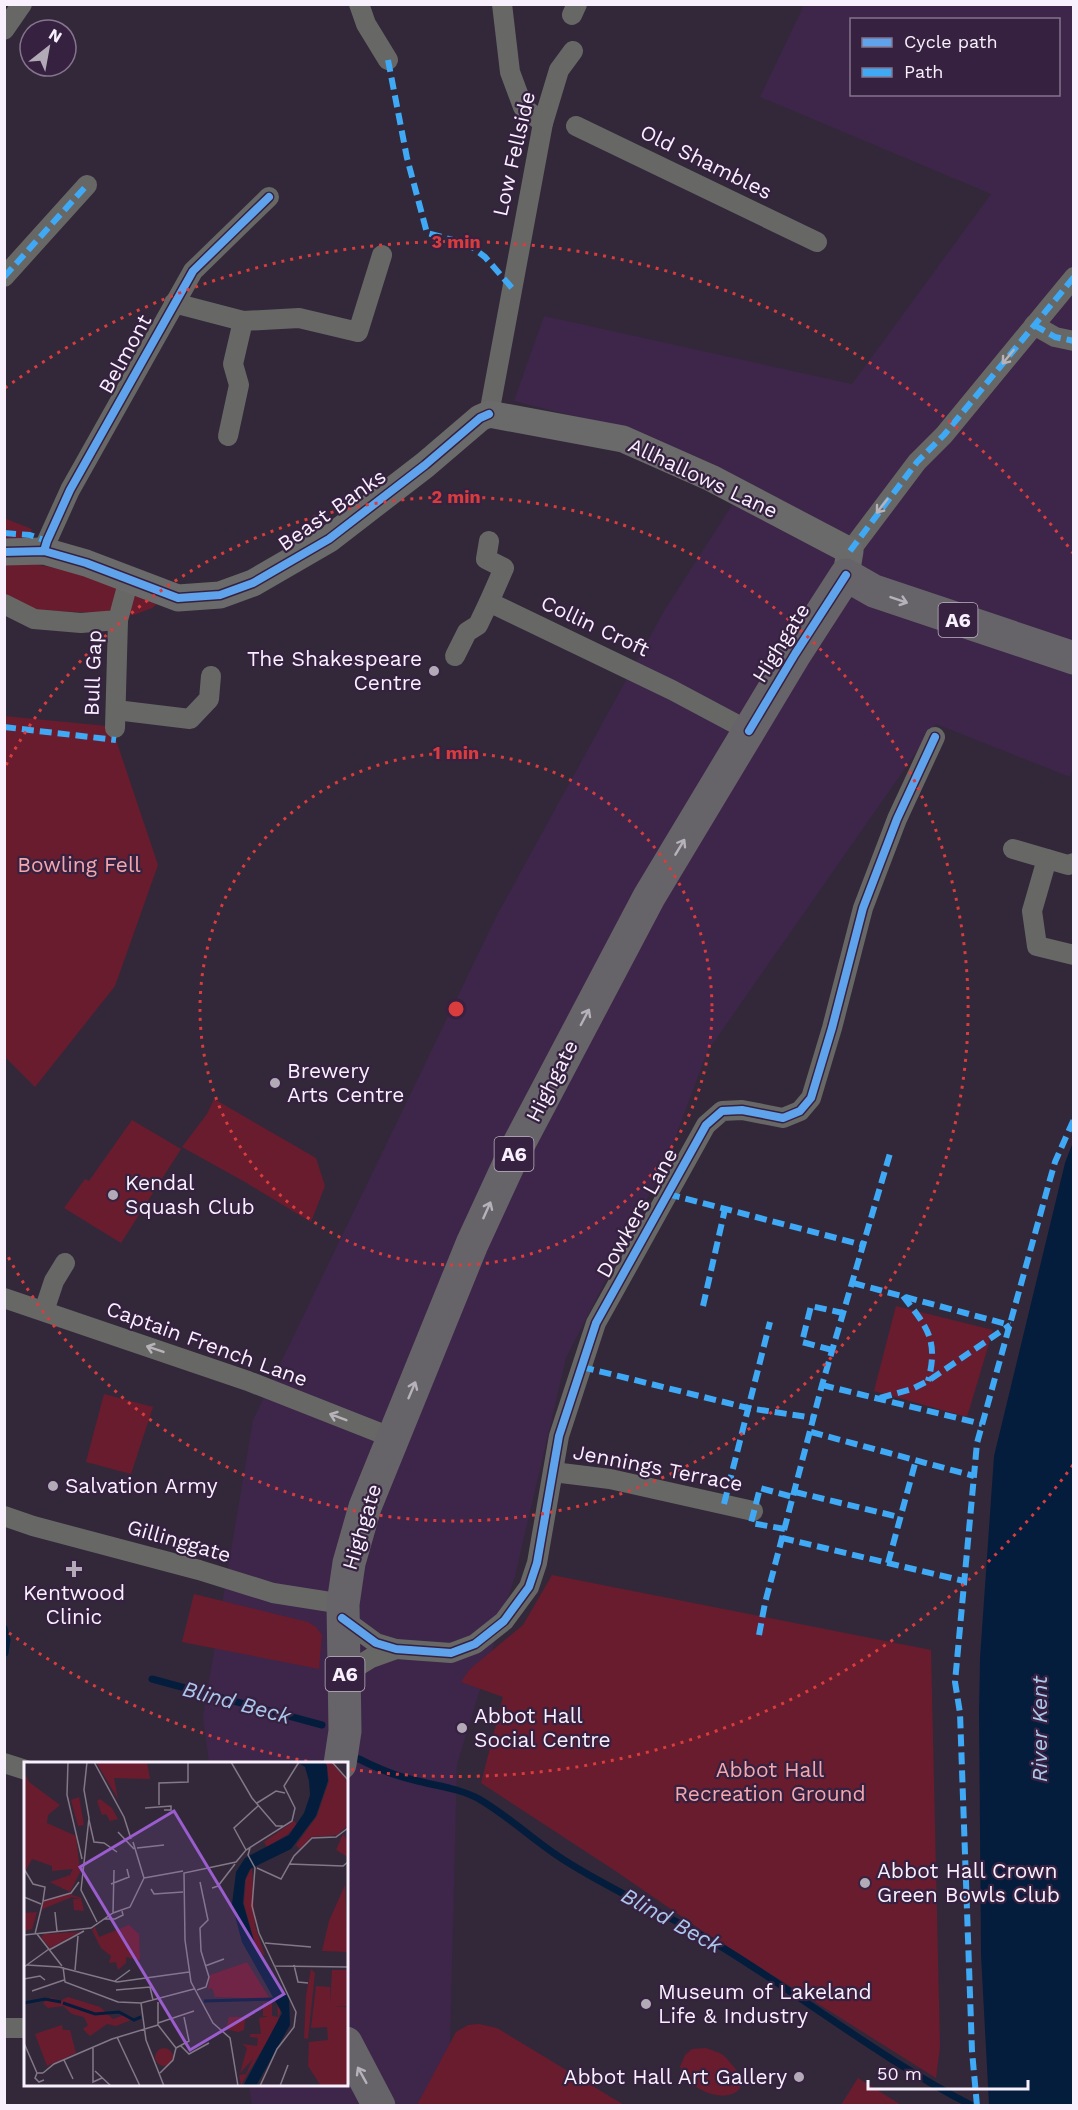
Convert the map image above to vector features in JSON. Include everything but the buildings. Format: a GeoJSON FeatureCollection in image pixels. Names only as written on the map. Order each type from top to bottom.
{"type":"FeatureCollection","features":[{"type":"Feature","properties":{"kind":"highway","name":"A6"},"geometry":{"type":"LineString","coordinates":[[848,563],[874,591],[1074,658]]}},
{"type":"Feature","properties":{"kind":"highway","name":"Highgate"},"geometry":{"type":"LineString","coordinates":[[342,1748],[345,1674],[343,1611],[349,1563],[356,1534],[479,1227],[514,1153],[649,897],[848,563]]}},
{"type":"Feature","properties":{"kind":"highway"},"geometry":{"type":"LineString","coordinates":[[348,2047],[379,2106]]}},
{"type":"Feature","properties":{"kind":"street"},"geometry":{"type":"LineString","coordinates":[[4,30],[22,4]]}},
{"type":"Feature","properties":{"kind":"street"},"geometry":{"type":"LineString","coordinates":[[359,4],[366,24],[388,60]]}},
{"type":"Feature","properties":{"kind":"street"},"geometry":{"type":"LineString","coordinates":[[502,4],[510,72],[523,107],[543,123]]}},
{"type":"Feature","properties":{"kind":"street","name":"Low Fellside"},"geometry":{"type":"LineString","coordinates":[[489,414],[543,123],[560,70],[573,51]]}},
{"type":"Feature","properties":{"kind":"street","name":"Old Shambles"},"geometry":{"type":"LineString","coordinates":[[576,126],[817,242]]}},
{"type":"Feature","properties":{"kind":"street"},"geometry":{"type":"LineString","coordinates":[[4,277],[87,185]]}},
{"type":"Feature","properties":{"kind":"street","name":"Belmont"},"geometry":{"type":"LineString","coordinates":[[44,551],[70,490],[193,271],[269,197]]}},
{"type":"Feature","properties":{"kind":"street"},"geometry":{"type":"LineString","coordinates":[[174,303],[243,321],[299,318],[358,332],[382,255]]}},
{"type":"Feature","properties":{"kind":"street","name":"Highgate"},"geometry":{"type":"LineString","coordinates":[[848,563],[917,462],[944,435],[1074,277]]}},
{"type":"Feature","properties":{"kind":"street"},"geometry":{"type":"LineString","coordinates":[[1040,319],[1055,337],[1074,341]]}},
{"type":"Feature","properties":{"kind":"street"},"geometry":{"type":"LineString","coordinates":[[228,436],[239,385],[233,364],[243,321]]}},
{"type":"Feature","properties":{"kind":"street","name":"Allhallows Lane"},"geometry":{"type":"LineString","coordinates":[[489,414],[623,439],[711,478],[848,563]]}},
{"type":"Feature","properties":{"kind":"street","name":"Beast Banks"},"geometry":{"type":"LineString","coordinates":[[4,552],[44,551],[86,563],[178,598],[220,595],[253,583],[329,539],[425,465],[480,418],[489,414]]}},
{"type":"Feature","properties":{"kind":"street"},"geometry":{"type":"LineString","coordinates":[[455,656],[467,632],[478,625],[504,568],[486,559],[489,541]]}},
{"type":"Feature","properties":{"kind":"street"},"geometry":{"type":"LineString","coordinates":[[4,604],[34,619],[81,623],[118,620],[129,579]]}},
{"type":"Feature","properties":{"kind":"street","name":"Collin Croft"},"geometry":{"type":"LineString","coordinates":[[489,603],[672,690],[749,731]]}},
{"type":"Feature","properties":{"kind":"street","name":"Bull Gap"},"geometry":{"type":"LineString","coordinates":[[118,620],[115,719],[190,719],[209,699],[211,676]]}},
{"type":"Feature","properties":{"kind":"street","name":"Dowkers Lane"},"geometry":{"type":"LineString","coordinates":[[343,1611],[376,1643],[396,1649],[450,1653],[475,1644],[504,1621],[529,1587],[537,1563],[559,1436],[596,1323],[706,1125],[722,1111],[742,1110],[783,1118],[800,1111],[811,1098],[863,908],[897,819],[935,737]]}},
{"type":"Feature","properties":{"kind":"street"},"geometry":{"type":"LineString","coordinates":[[1013,849],[1068,865],[1074,863]]}},
{"type":"Feature","properties":{"kind":"street"},"geometry":{"type":"LineString","coordinates":[[1047,859],[1032,911],[1037,946],[1074,956]]}},
{"type":"Feature","properties":{"kind":"street"},"geometry":{"type":"LineString","coordinates":[[44,1311],[54,1281],[65,1263]]}},
{"type":"Feature","properties":{"kind":"street","name":"Captain French Lane"},"geometry":{"type":"LineString","coordinates":[[4,1298],[248,1381],[393,1438]]}},
{"type":"Feature","properties":{"kind":"street","name":"Jennings Terrace"},"geometry":{"type":"LineString","coordinates":[[553,1472],[610,1479],[753,1511]]}},
{"type":"Feature","properties":{"kind":"street","name":"Gillinggate"},"geometry":{"type":"LineString","coordinates":[[4,1516],[33,1526],[343,1611]]}},
{"type":"Feature","properties":{"kind":"street","name":"Dowkers Lane"},"geometry":{"type":"LineString","coordinates":[[345,1674],[371,1658],[396,1649]]}},
{"type":"Feature","properties":{"kind":"street"},"geometry":{"type":"LineString","coordinates":[[4,2028],[24,2028]]}},
{"type":"Feature","properties":{"kind":"shaded area"},"geometry":{"type":"Polygon","coordinates":[[[804,5],[1073,5],[1073,767],[1070,777],[936,724],[707,1052],[667,1160],[566,1358],[515,1576],[457,1764],[449,2083],[445,2105],[252,2105],[249,2086],[348,2086],[348,1762],[209,1762],[203,1717],[253,1420],[497,915],[664,611],[743,488],[622,428],[514,401],[544,316],[852,384],[991,194],[760,97],[804,5]]]}},
{"type":"Feature","properties":{"kind":"green space"},"geometry":{"type":"Polygon","coordinates":[[[4,518],[32,529],[28,540],[5,539],[4,518]]]}},
{"type":"Feature","properties":{"kind":"green space"},"geometry":{"type":"Polygon","coordinates":[[[5,562],[26,563],[64,570],[159,602],[152,608],[134,615],[37,610],[5,596],[5,562]]]}},
{"type":"Feature","properties":{"kind":"green space","name":"Bowling Fell"},"geometry":{"type":"Polygon","coordinates":[[[4,716],[107,726],[116,740],[158,865],[115,986],[35,1087],[5,1057],[4,716]]]}},
{"type":"Feature","properties":{"kind":"green space"},"geometry":{"type":"Polygon","coordinates":[[[214,1099],[316,1158],[325,1186],[311,1222],[182,1147],[207,1114],[214,1099]]]}},
{"type":"Feature","properties":{"kind":"green space","name":"Kendal Squash Club"},"geometry":{"type":"Polygon","coordinates":[[[132,1120],[181,1149],[121,1243],[64,1208],[85,1179],[89,1181],[132,1120]]]}},
{"type":"Feature","properties":{"kind":"green space"},"geometry":{"type":"Polygon","coordinates":[[[896,1306],[993,1330],[967,1417],[874,1391],[896,1306]]]}},
{"type":"Feature","properties":{"kind":"green space"},"geometry":{"type":"Polygon","coordinates":[[[104,1394],[153,1407],[131,1474],[86,1462],[104,1394]]]}},
{"type":"Feature","properties":{"kind":"green space","name":"Abbot Hall Recreation Ground"},"geometry":{"type":"Polygon","coordinates":[[[552,1575],[931,1650],[940,2047],[936,2078],[707,1934],[481,1783],[503,1697],[461,1682],[470,1669],[523,1625],[552,1575]]]}},
{"type":"Feature","properties":{"kind":"green space"},"geometry":{"type":"Polygon","coordinates":[[[194,1594],[308,1622],[322,1635],[319,1669],[182,1642],[194,1594]]]}},
{"type":"Feature","properties":{"kind":"green space"},"geometry":{"type":"Polygon","coordinates":[[[479,2024],[497,2028],[624,2105],[417,2105],[456,2032],[468,2025],[479,2024]]]}},
{"type":"Feature","properties":{"kind":"green space"},"geometry":{"type":"Polygon","coordinates":[[[706,2048],[723,2055],[733,2066],[740,2078],[741,2087],[735,2093],[714,2095],[701,2090],[689,2081],[680,2067],[685,2055],[692,2049],[706,2048]]]}},
{"type":"Feature","properties":{"kind":"green space"},"geometry":{"type":"Polygon","coordinates":[[[858,2078],[901,2105],[841,2105],[858,2078]]]}},
{"type":"Feature","properties":{"kind":"water","name":"River Kent"},"geometry":{"type":"Polygon","coordinates":[[[1073,1142],[1073,2105],[989,2105],[981,1955],[979,1712],[980,1658],[994,1456],[1065,1163],[1073,1142]]]}},
{"type":"Feature","properties":{"kind":"waterway","name":"Blind Beck"},"geometry":{"type":"LineString","coordinates":[[4,1628],[7,1640],[5,1653]]}},
{"type":"Feature","properties":{"kind":"waterway","name":"Blind Beck"},"geometry":{"type":"LineString","coordinates":[[152,1679],[322,1725]]}},
{"type":"Feature","properties":{"kind":"waterway","name":"Blind Beck"},"geometry":{"type":"LineString","coordinates":[[359,1759],[379,1769],[479,1799],[564,1860],[720,1946],[876,2049],[973,2106]]}},
{"type":"Feature","properties":{"kind":"marked path"},"geometry":{"type":"LineString","coordinates":[[388,60],[407,158],[427,233],[468,244],[485,257],[512,288]]}},
{"type":"Feature","properties":{"kind":"marked path"},"geometry":{"type":"LineString","coordinates":[[4,277],[87,185]]}},
{"type":"Feature","properties":{"kind":"marked path"},"geometry":{"type":"LineString","coordinates":[[850,551],[917,462],[944,435],[1074,277]]}},
{"type":"Feature","properties":{"kind":"marked path"},"geometry":{"type":"LineString","coordinates":[[1034,325],[1055,337],[1074,341]]}},
{"type":"Feature","properties":{"kind":"marked path"},"geometry":{"type":"LineString","coordinates":[[4,533],[30,535],[47,541]]}},
{"type":"Feature","properties":{"kind":"marked path"},"geometry":{"type":"LineString","coordinates":[[4,727],[116,740]]}},
{"type":"Feature","properties":{"kind":"marked path"},"geometry":{"type":"LineString","coordinates":[[977,2106],[972,2051],[960,1713],[955,1682],[977,1443],[1055,1162],[1074,1119]]}},
{"type":"Feature","properties":{"kind":"marked path"},"geometry":{"type":"LineString","coordinates":[[759,1635],[765,1603],[822,1385],[891,1150]]}},
{"type":"Feature","properties":{"kind":"marked path"},"geometry":{"type":"LineString","coordinates":[[668,1194],[863,1245]]}},
{"type":"Feature","properties":{"kind":"marked path"},"geometry":{"type":"LineString","coordinates":[[703,1306],[725,1209]]}},
{"type":"Feature","properties":{"kind":"marked path"},"geometry":{"type":"LineString","coordinates":[[853,1283],[1010,1325]]}},
{"type":"Feature","properties":{"kind":"marked path"},"geometry":{"type":"LineString","coordinates":[[903,1296],[929,1335],[932,1355],[928,1381]]}},
{"type":"Feature","properties":{"kind":"marked path"},"geometry":{"type":"LineString","coordinates":[[832,1350],[802,1342],[811,1306],[843,1313]]}},
{"type":"Feature","properties":{"kind":"marked path"},"geometry":{"type":"LineString","coordinates":[[724,1504],[770,1322]]}},
{"type":"Feature","properties":{"kind":"marked path"},"geometry":{"type":"LineString","coordinates":[[880,1398],[912,1389],[928,1381],[1010,1325]]}},
{"type":"Feature","properties":{"kind":"marked path"},"geometry":{"type":"LineString","coordinates":[[582,1367],[748,1408],[814,1418]]}},
{"type":"Feature","properties":{"kind":"marked path"},"geometry":{"type":"LineString","coordinates":[[822,1385],[982,1424]]}},
{"type":"Feature","properties":{"kind":"marked path"},"geometry":{"type":"LineString","coordinates":[[811,1432],[974,1476]]}},
{"type":"Feature","properties":{"kind":"marked path"},"geometry":{"type":"LineString","coordinates":[[888,1563],[916,1460]]}},
{"type":"Feature","properties":{"kind":"marked path"},"geometry":{"type":"LineString","coordinates":[[785,1529],[751,1523],[760,1488],[793,1497]]}},
{"type":"Feature","properties":{"kind":"marked path"},"geometry":{"type":"LineString","coordinates":[[795,1492],[899,1517]]}},
{"type":"Feature","properties":{"kind":"marked path"},"geometry":{"type":"LineString","coordinates":[[782,1538],[964,1581]]}},
{"type":"Feature","properties":{"kind":"cycle path"},"geometry":{"type":"LineString","coordinates":[[44,551],[70,490],[193,271],[269,197]]}},
{"type":"Feature","properties":{"kind":"cycle path"},"geometry":{"type":"LineString","coordinates":[[4,552],[44,551],[86,563],[178,598],[220,595],[253,583],[329,539],[425,465],[480,418],[489,414]]}},
{"type":"Feature","properties":{"kind":"cycle path"},"geometry":{"type":"LineString","coordinates":[[749,731],[846,575]]}},
{"type":"Feature","properties":{"kind":"cycle path"},"geometry":{"type":"LineString","coordinates":[[342,1618],[376,1643],[396,1649],[451,1653],[475,1644],[504,1621],[529,1587],[537,1563],[559,1436],[596,1323],[706,1125],[722,1111],[742,1110],[783,1118],[800,1111],[811,1098],[863,908],[897,819],[935,737]]}},
{"type":"Feature","properties":{"kind":"place","name":"The Shakespeare Centre"},"geometry":{"type":"Point","coordinates":[434,671]}},
{"type":"Feature","properties":{"kind":"place","name":"Brewery Arts Centre"},"geometry":{"type":"Point","coordinates":[275,1083]}},
{"type":"Feature","properties":{"kind":"place","name":"Kendal Squash Club"},"geometry":{"type":"Point","coordinates":[113,1195]}},
{"type":"Feature","properties":{"kind":"place","name":"Salvation Army"},"geometry":{"type":"Point","coordinates":[53,1486]}},
{"type":"Feature","properties":{"kind":"place","name":"Kentwood Clinic"},"geometry":{"type":"Point","coordinates":[74,1569]}},
{"type":"Feature","properties":{"kind":"place","name":"Abbot Hall Social Centre"},"geometry":{"type":"Point","coordinates":[462,1728]}},
{"type":"Feature","properties":{"kind":"place","name":"Abbot Hall Crown Green Bowls Club"},"geometry":{"type":"Point","coordinates":[865,1883]}},
{"type":"Feature","properties":{"kind":"place","name":"Museum of Lakeland Life & Industry"},"geometry":{"type":"Point","coordinates":[646,2004]}},
{"type":"Feature","properties":{"kind":"place","name":"Abbot Hall Art Gallery"},"geometry":{"type":"Point","coordinates":[799,2077]}}]}
